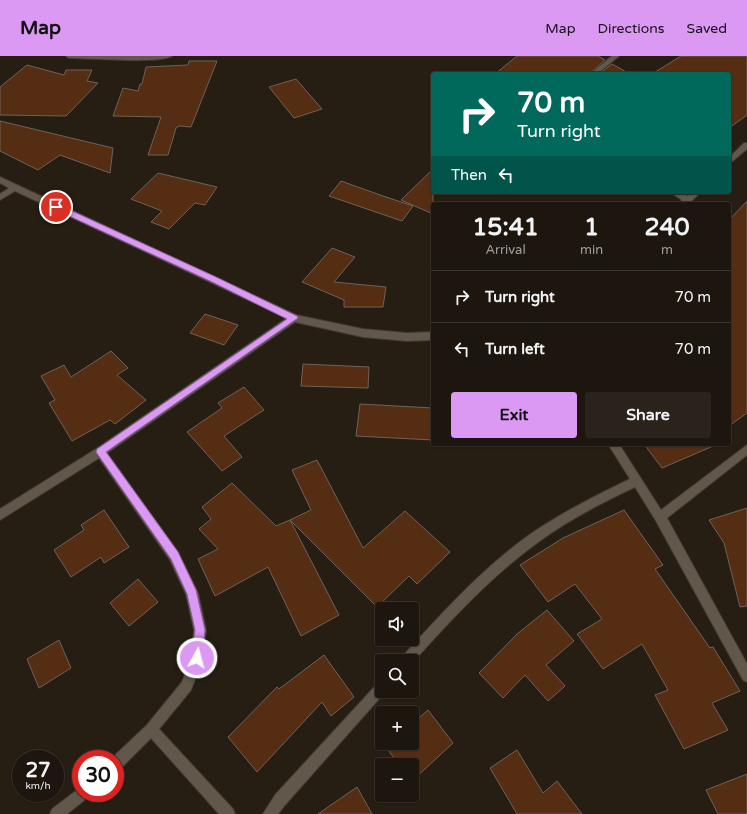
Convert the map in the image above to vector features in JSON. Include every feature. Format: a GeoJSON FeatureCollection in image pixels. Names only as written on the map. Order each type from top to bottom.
{"type":"FeatureCollection","features":[{"type":"Feature","properties":{"kind":"street"},"geometry":{"type":"LineString","coordinates":[[69,56],[152,58],[169,56]]}},
{"type":"Feature","properties":{"kind":"street"},"geometry":{"type":"LineString","coordinates":[[596,72],[616,56]]}},
{"type":"Feature","properties":{"kind":"street"},"geometry":{"type":"LineString","coordinates":[[731,160],[747,145]]}},
{"type":"Feature","properties":{"kind":"street"},"geometry":{"type":"LineString","coordinates":[[0,180],[294,318],[363,333],[407,337],[431,336]]}},
{"type":"Feature","properties":{"kind":"street"},"geometry":{"type":"LineString","coordinates":[[0,197],[16,188]]}},
{"type":"Feature","properties":{"kind":"street"},"geometry":{"type":"LineString","coordinates":[[676,194],[686,202],[695,194]]}},
{"type":"Feature","properties":{"kind":"street"},"geometry":{"type":"LineString","coordinates":[[0,515],[100,452],[294,318]]}},
{"type":"Feature","properties":{"kind":"street"},"geometry":{"type":"LineString","coordinates":[[614,446],[660,517],[747,676]]}},
{"type":"Feature","properties":{"kind":"street"},"geometry":{"type":"LineString","coordinates":[[660,517],[747,448]]}},
{"type":"Feature","properties":{"kind":"street"},"geometry":{"type":"LineString","coordinates":[[100,452],[174,556],[192,593],[200,630],[197,658],[188,686],[151,729],[124,755]]}},
{"type":"Feature","properties":{"kind":"street"},"geometry":{"type":"LineString","coordinates":[[412,654],[459,603],[492,572],[533,539],[588,504],[637,481]]}},
{"type":"Feature","properties":{"kind":"street"},"geometry":{"type":"LineString","coordinates":[[270,814],[280,800],[375,695]]}},
{"type":"Feature","properties":{"kind":"street"},"geometry":{"type":"LineString","coordinates":[[151,729],[228,814]]}},
{"type":"Feature","properties":{"kind":"street"},"geometry":{"type":"LineString","coordinates":[[58,814],[72,802]]}},
{"type":"Feature","properties":{"kind":"building"},"geometry":{"type":"Polygon","coordinates":[[[517,56],[598,56],[605,60],[591,72],[497,72],[517,56]]]}},
{"type":"Feature","properties":{"kind":"building"},"geometry":{"type":"Polygon","coordinates":[[[681,56],[747,56],[747,115],[731,127],[731,72],[655,72],[681,56]]]}},
{"type":"Feature","properties":{"kind":"building"},"geometry":{"type":"Polygon","coordinates":[[[189,61],[217,61],[191,127],[179,126],[176,128],[168,155],[148,155],[161,117],[113,116],[123,88],[138,91],[140,84],[142,84],[146,67],[188,65],[189,61]]]}},
{"type":"Feature","properties":{"kind":"building"},"geometry":{"type":"Polygon","coordinates":[[[612,64],[626,72],[602,72],[612,64]]]}},
{"type":"Feature","properties":{"kind":"building"},"geometry":{"type":"Polygon","coordinates":[[[27,65],[64,75],[66,70],[92,70],[87,81],[98,83],[66,116],[0,115],[0,87],[27,65]]]}},
{"type":"Feature","properties":{"kind":"building"},"geometry":{"type":"Polygon","coordinates":[[[296,79],[322,109],[294,118],[269,87],[296,79]]]}},
{"type":"Feature","properties":{"kind":"building"},"geometry":{"type":"Polygon","coordinates":[[[0,121],[113,148],[110,173],[60,155],[38,170],[0,151],[0,121]]]}},
{"type":"Feature","properties":{"kind":"building"},"geometry":{"type":"Polygon","coordinates":[[[431,171],[431,194],[433,194],[433,202],[431,202],[431,213],[401,200],[431,171]]]}},
{"type":"Feature","properties":{"kind":"building"},"geometry":{"type":"Polygon","coordinates":[[[158,173],[217,187],[205,205],[195,203],[169,229],[151,222],[162,211],[131,199],[158,173]]]}},
{"type":"Feature","properties":{"kind":"building"},"geometry":{"type":"Polygon","coordinates":[[[341,181],[413,206],[402,221],[329,196],[341,181]]]}},
{"type":"Feature","properties":{"kind":"building"},"geometry":{"type":"Polygon","coordinates":[[[747,201],[747,413],[731,425],[731,218],[747,201]]]}},
{"type":"Feature","properties":{"kind":"building"},"geometry":{"type":"Polygon","coordinates":[[[332,248],[355,257],[334,282],[386,287],[383,307],[344,307],[344,300],[302,282],[332,248]]]}},
{"type":"Feature","properties":{"kind":"building"},"geometry":{"type":"Polygon","coordinates":[[[205,314],[238,325],[224,345],[190,333],[205,314]]]}},
{"type":"Feature","properties":{"kind":"building"},"geometry":{"type":"Polygon","coordinates":[[[111,351],[128,368],[117,375],[146,400],[115,424],[110,420],[72,441],[49,403],[55,400],[41,376],[64,365],[71,377],[111,351]]]}},
{"type":"Feature","properties":{"kind":"building"},"geometry":{"type":"Polygon","coordinates":[[[303,364],[369,367],[368,388],[301,386],[303,364]]]}},
{"type":"Feature","properties":{"kind":"building"},"geometry":{"type":"Polygon","coordinates":[[[244,387],[264,410],[224,436],[242,457],[222,471],[187,432],[222,408],[218,403],[244,387]]]}},
{"type":"Feature","properties":{"kind":"building"},"geometry":{"type":"Polygon","coordinates":[[[360,404],[431,408],[431,440],[356,436],[360,404]]]}},
{"type":"Feature","properties":{"kind":"building"},"geometry":{"type":"Polygon","coordinates":[[[646,446],[713,446],[662,468],[646,446]]]}},
{"type":"Feature","properties":{"kind":"building"},"geometry":{"type":"Polygon","coordinates":[[[317,460],[363,548],[405,511],[450,552],[417,584],[409,576],[382,602],[375,602],[375,605],[290,520],[311,510],[292,470],[317,460]]]}},
{"type":"Feature","properties":{"kind":"building"},"geometry":{"type":"Polygon","coordinates":[[[232,483],[276,526],[290,520],[339,615],[301,636],[268,567],[215,596],[198,559],[218,549],[199,529],[211,519],[202,507],[232,483]]]}},
{"type":"Feature","properties":{"kind":"building"},"geometry":{"type":"Polygon","coordinates":[[[747,508],[747,606],[740,607],[724,543],[709,520],[747,508]]]}},
{"type":"Feature","properties":{"kind":"building"},"geometry":{"type":"Polygon","coordinates":[[[104,510],[129,547],[104,563],[101,557],[71,577],[54,550],[84,530],[81,525],[104,510]]]}},
{"type":"Feature","properties":{"kind":"building"},"geometry":{"type":"Polygon","coordinates":[[[624,510],[663,565],[655,569],[710,648],[713,647],[740,691],[712,703],[728,730],[684,749],[655,695],[668,690],[642,644],[603,669],[577,634],[602,619],[575,584],[548,602],[520,565],[563,538],[624,510]]]}},
{"type":"Feature","properties":{"kind":"building"},"geometry":{"type":"Polygon","coordinates":[[[138,579],[158,602],[129,626],[110,603],[138,579]]]}},
{"type":"Feature","properties":{"kind":"building"},"geometry":{"type":"Polygon","coordinates":[[[547,610],[574,641],[546,665],[565,686],[548,701],[525,675],[503,698],[479,673],[517,634],[547,610]]]}},
{"type":"Feature","properties":{"kind":"building"},"geometry":{"type":"Polygon","coordinates":[[[59,640],[71,668],[39,688],[27,659],[59,640]]]}},
{"type":"Feature","properties":{"kind":"building"},"geometry":{"type":"Polygon","coordinates":[[[324,655],[354,697],[331,716],[322,702],[257,772],[228,737],[277,687],[279,689],[324,655]]]}},
{"type":"Feature","properties":{"kind":"building"},"geometry":{"type":"Polygon","coordinates":[[[428,710],[453,743],[419,775],[419,758],[394,758],[388,750],[419,750],[419,718],[428,710]]]}},
{"type":"Feature","properties":{"kind":"building"},"geometry":{"type":"Polygon","coordinates":[[[517,750],[543,793],[557,781],[582,814],[517,814],[490,768],[517,750]]]}},
{"type":"Feature","properties":{"kind":"building"},"geometry":{"type":"Polygon","coordinates":[[[747,774],[747,814],[718,814],[706,790],[747,774]]]}},
{"type":"Feature","properties":{"kind":"building"},"geometry":{"type":"Polygon","coordinates":[[[357,787],[372,814],[318,814],[357,787]]]}},
{"type":"Feature","properties":{"kind":"route"},"geometry":{"type":"LineString","coordinates":[[56,207],[294,318],[100,452],[174,556],[192,593],[200,630],[197,658]]}}]}
